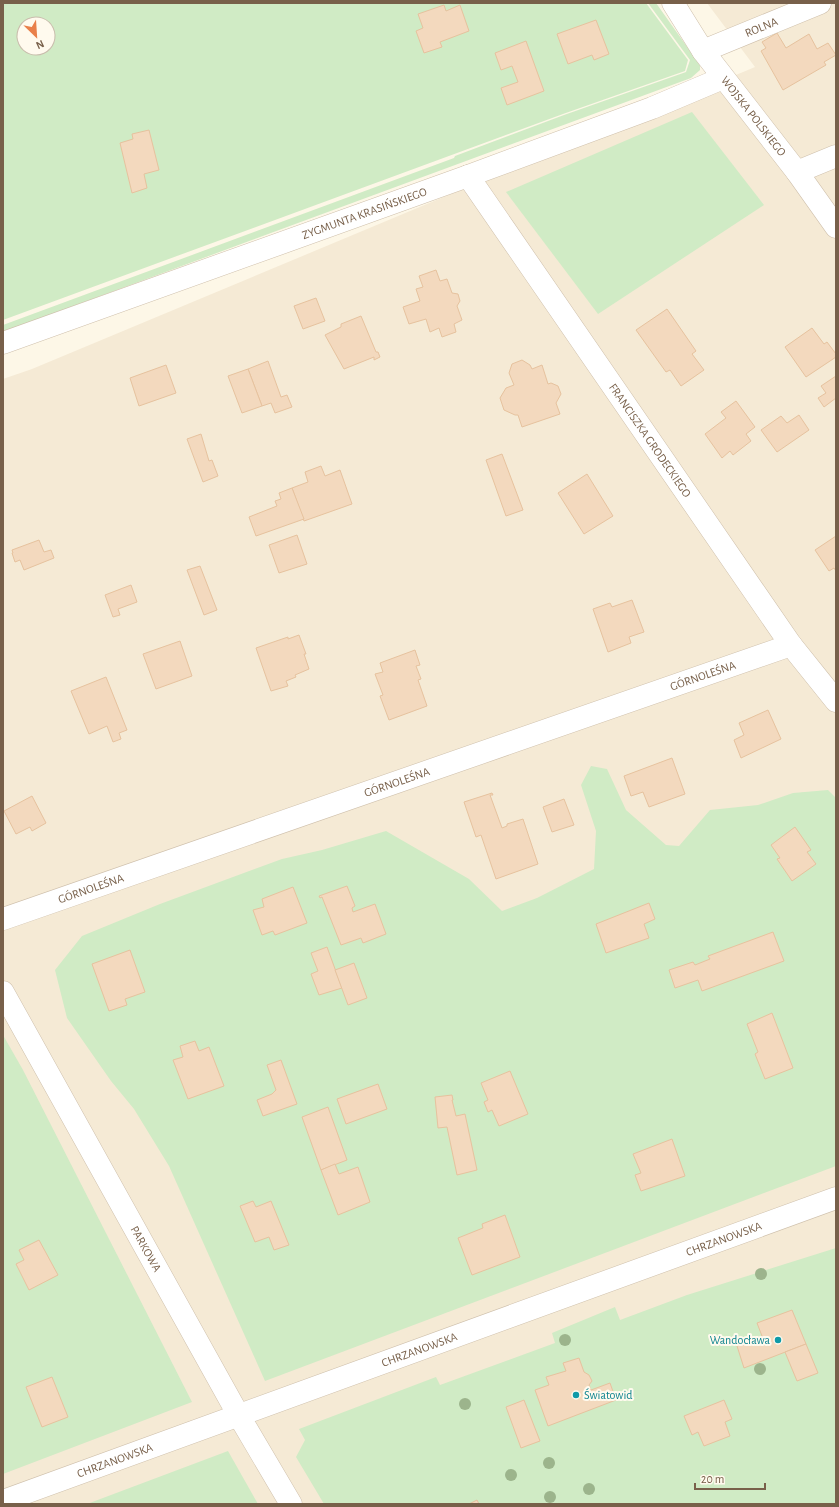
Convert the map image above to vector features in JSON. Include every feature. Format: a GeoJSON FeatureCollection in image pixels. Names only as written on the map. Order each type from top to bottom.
{"type":"FeatureCollection","features":[{"type":"Feature","properties":{"kind":"street","name":"WOJSKA POLSKIEGO"},"geometry":{"type":"LineString","coordinates":[[673,3],[723,78],[796,172],[836,227]]}},
{"type":"Feature","properties":{"kind":"street","name":"ROLNA"},"geometry":{"type":"LineString","coordinates":[[704,51],[820,3]]}},
{"type":"Feature","properties":{"kind":"street","name":"ZYGMUNTA KRASIŃSKIEGO"},"geometry":{"type":"LineString","coordinates":[[3,343],[468,176],[652,108],[723,78]]}},
{"type":"Feature","properties":{"kind":"street"},"geometry":{"type":"LineString","coordinates":[[796,172],[836,156]]}},
{"type":"Feature","properties":{"kind":"street","name":"FRANCISZKA GRODECKIEGO"},"geometry":{"type":"LineString","coordinates":[[468,176],[791,645],[836,701]]}},
{"type":"Feature","properties":{"kind":"street","name":"GÓRNOLEŚNA"},"geometry":{"type":"LineString","coordinates":[[3,919],[791,645]]}},
{"type":"Feature","properties":{"kind":"street","name":"PARKOWA"},"geometry":{"type":"LineString","coordinates":[[3,992],[239,1416],[291,1504]]}},
{"type":"Feature","properties":{"kind":"street","name":"CHRZANOWSKA"},"geometry":{"type":"LineString","coordinates":[[3,1501],[836,1198]]}},
{"type":"Feature","properties":{"kind":"shaded area"},"geometry":{"type":"Polygon","coordinates":[[[707,3],[836,3],[836,1504],[3,1504],[3,379],[32,369],[755,67],[707,3]]]}},
{"type":"Feature","properties":{"kind":"green space"},"geometry":{"type":"Polygon","coordinates":[[[3,3],[646,3],[688,60],[685,71],[563,114],[3,320],[3,3]]]}},
{"type":"Feature","properties":{"kind":"green space"},"geometry":{"type":"Polygon","coordinates":[[[648,3],[656,3],[700,65],[700,70],[691,78],[3,332],[3,325],[454,158],[455,156],[564,115],[686,72],[690,60],[648,3]]]}},
{"type":"Feature","properties":{"kind":"green space"},"geometry":{"type":"Polygon","coordinates":[[[692,112],[764,205],[598,314],[506,192],[692,112]]]}},
{"type":"Feature","properties":{"kind":"green space"},"geometry":{"type":"Polygon","coordinates":[[[591,766],[607,769],[626,810],[666,845],[679,846],[710,810],[758,805],[793,793],[828,790],[836,798],[836,1166],[265,1381],[169,1166],[134,1109],[111,1081],[67,1018],[55,970],[82,936],[160,904],[282,859],[322,850],[386,831],[469,879],[502,911],[537,898],[594,869],[596,831],[581,785],[591,766]]]}},
{"type":"Feature","properties":{"kind":"green space"},"geometry":{"type":"Polygon","coordinates":[[[3,1035],[23,1070],[192,1402],[3,1474],[3,1035]]]}},
{"type":"Feature","properties":{"kind":"green space"},"geometry":{"type":"Polygon","coordinates":[[[836,1248],[836,1504],[324,1504],[296,1457],[305,1440],[299,1429],[436,1377],[440,1385],[555,1343],[552,1333],[615,1307],[620,1320],[687,1295],[836,1248]]]}},
{"type":"Feature","properties":{"kind":"green space"},"geometry":{"type":"Polygon","coordinates":[[[228,1451],[258,1504],[87,1504],[228,1451]]]}},
{"type":"Feature","properties":{"kind":"building"},"geometry":{"type":"Polygon","coordinates":[[[444,5],[446,11],[460,5],[469,31],[440,42],[442,47],[424,53],[416,31],[423,28],[418,14],[444,5]]]}},
{"type":"Feature","properties":{"kind":"building"},"geometry":{"type":"Polygon","coordinates":[[[596,20],[609,54],[594,60],[592,55],[568,64],[557,34],[596,20]]]}},
{"type":"Feature","properties":{"kind":"building"},"geometry":{"type":"Polygon","coordinates":[[[777,33],[786,48],[809,34],[817,49],[828,43],[836,55],[824,62],[826,65],[783,90],[761,51],[766,48],[762,42],[777,33]]]}},
{"type":"Feature","properties":{"kind":"building"},"geometry":{"type":"Polygon","coordinates":[[[526,41],[544,91],[507,105],[501,88],[518,82],[512,66],[501,70],[495,53],[526,41]]]}},
{"type":"Feature","properties":{"kind":"building"},"geometry":{"type":"Polygon","coordinates":[[[149,130],[159,170],[144,174],[147,188],[132,193],[120,143],[133,139],[132,134],[149,130]]]}},
{"type":"Feature","properties":{"kind":"building"},"geometry":{"type":"Polygon","coordinates":[[[436,270],[440,281],[447,279],[452,293],[458,294],[460,301],[457,306],[462,320],[454,324],[456,332],[442,337],[439,328],[430,332],[426,319],[409,324],[403,307],[420,301],[416,289],[423,287],[419,276],[436,270]]]}},
{"type":"Feature","properties":{"kind":"building"},"geometry":{"type":"Polygon","coordinates":[[[316,298],[325,321],[303,329],[294,306],[316,298]]]}},
{"type":"Feature","properties":{"kind":"building"},"geometry":{"type":"Polygon","coordinates":[[[667,309],[696,351],[692,354],[704,370],[681,386],[670,370],[666,372],[636,330],[667,309]]]}},
{"type":"Feature","properties":{"kind":"building"},"geometry":{"type":"Polygon","coordinates":[[[361,316],[376,352],[378,352],[380,357],[374,360],[374,357],[344,369],[325,335],[341,327],[341,324],[361,316]]]}},
{"type":"Feature","properties":{"kind":"building"},"geometry":{"type":"Polygon","coordinates":[[[812,328],[824,344],[827,342],[836,354],[836,357],[806,377],[785,347],[812,328]]]}},
{"type":"Feature","properties":{"kind":"building"},"geometry":{"type":"Polygon","coordinates":[[[522,360],[530,365],[532,369],[542,365],[548,384],[551,383],[558,386],[561,394],[556,403],[560,414],[522,427],[518,415],[504,410],[500,398],[506,388],[514,385],[509,373],[512,364],[522,360]]]}},
{"type":"Feature","properties":{"kind":"building"},"geometry":{"type":"Polygon","coordinates":[[[268,361],[281,397],[287,395],[292,407],[275,413],[271,403],[262,406],[248,369],[268,361]]]}},
{"type":"Feature","properties":{"kind":"building"},"geometry":{"type":"Polygon","coordinates":[[[166,365],[176,393],[139,406],[130,378],[166,365]]]}},
{"type":"Feature","properties":{"kind":"building"},"geometry":{"type":"Polygon","coordinates":[[[248,369],[262,406],[242,413],[228,376],[248,369]]]}},
{"type":"Feature","properties":{"kind":"building"},"geometry":{"type":"Polygon","coordinates":[[[836,376],[836,398],[824,407],[818,398],[826,393],[821,386],[836,376]]]}},
{"type":"Feature","properties":{"kind":"building"},"geometry":{"type":"Polygon","coordinates":[[[736,401],[755,427],[746,434],[751,441],[733,455],[730,451],[722,458],[705,434],[726,418],[721,412],[736,401]]]}},
{"type":"Feature","properties":{"kind":"building"},"geometry":{"type":"Polygon","coordinates":[[[799,415],[809,430],[777,452],[761,430],[781,416],[787,423],[799,415]]]}},
{"type":"Feature","properties":{"kind":"building"},"geometry":{"type":"Polygon","coordinates":[[[201,434],[209,461],[212,460],[218,476],[203,482],[187,439],[201,434]]]}},
{"type":"Feature","properties":{"kind":"building"},"geometry":{"type":"Polygon","coordinates":[[[502,454],[523,510],[506,516],[486,460],[502,454]]]}},
{"type":"Feature","properties":{"kind":"building"},"geometry":{"type":"Polygon","coordinates":[[[321,466],[325,476],[340,470],[352,504],[304,521],[292,488],[308,482],[305,472],[321,466]]]}},
{"type":"Feature","properties":{"kind":"building"},"geometry":{"type":"Polygon","coordinates":[[[587,474],[613,516],[584,534],[558,493],[587,474]]]}},
{"type":"Feature","properties":{"kind":"building"},"geometry":{"type":"Polygon","coordinates":[[[292,488],[304,519],[256,536],[249,517],[277,506],[275,501],[281,499],[279,493],[292,488]]]}},
{"type":"Feature","properties":{"kind":"building"},"geometry":{"type":"Polygon","coordinates":[[[297,535],[307,564],[279,573],[269,545],[297,535]]]}},
{"type":"Feature","properties":{"kind":"building"},"geometry":{"type":"Polygon","coordinates":[[[836,536],[836,571],[834,568],[829,571],[815,550],[836,536]]]}},
{"type":"Feature","properties":{"kind":"building"},"geometry":{"type":"Polygon","coordinates":[[[39,540],[44,552],[51,550],[54,558],[24,570],[20,560],[15,562],[12,550],[39,540]]]}},
{"type":"Feature","properties":{"kind":"building"},"geometry":{"type":"Polygon","coordinates":[[[200,566],[217,610],[204,615],[187,570],[200,566]]]}},
{"type":"Feature","properties":{"kind":"building"},"geometry":{"type":"Polygon","coordinates":[[[131,585],[137,602],[118,609],[120,615],[113,617],[105,595],[131,585]]]}},
{"type":"Feature","properties":{"kind":"building"},"geometry":{"type":"Polygon","coordinates":[[[632,600],[644,632],[629,637],[631,643],[608,652],[593,609],[610,603],[612,607],[632,600]]]}},
{"type":"Feature","properties":{"kind":"building"},"geometry":{"type":"Polygon","coordinates":[[[299,635],[306,654],[304,654],[309,669],[286,681],[288,686],[271,691],[256,648],[288,637],[288,639],[299,635]]]}},
{"type":"Feature","properties":{"kind":"building"},"geometry":{"type":"Polygon","coordinates":[[[180,641],[192,676],[156,689],[143,654],[180,641]]]}},
{"type":"Feature","properties":{"kind":"building"},"geometry":{"type":"Polygon","coordinates":[[[415,650],[420,665],[416,666],[421,679],[418,680],[427,706],[389,720],[380,696],[383,695],[375,674],[383,672],[380,663],[415,650]]]}},
{"type":"Feature","properties":{"kind":"building"},"geometry":{"type":"Polygon","coordinates":[[[106,677],[127,730],[119,733],[121,739],[113,742],[107,726],[89,734],[71,691],[106,677]]]}},
{"type":"Feature","properties":{"kind":"building"},"geometry":{"type":"Polygon","coordinates":[[[768,710],[781,739],[741,758],[734,740],[744,735],[739,723],[768,710]]]}},
{"type":"Feature","properties":{"kind":"building"},"geometry":{"type":"Polygon","coordinates":[[[672,758],[685,794],[649,807],[643,792],[631,796],[624,776],[672,758]]]}},
{"type":"Feature","properties":{"kind":"building"},"geometry":{"type":"Polygon","coordinates":[[[492,793],[493,795],[490,795],[502,828],[507,826],[507,824],[523,819],[538,864],[496,879],[481,835],[476,837],[464,802],[492,793]]]}},
{"type":"Feature","properties":{"kind":"building"},"geometry":{"type":"Polygon","coordinates":[[[32,796],[46,823],[32,831],[30,827],[16,834],[4,811],[32,796]]]}},
{"type":"Feature","properties":{"kind":"building"},"geometry":{"type":"Polygon","coordinates":[[[564,799],[574,825],[552,832],[543,807],[564,799]]]}},
{"type":"Feature","properties":{"kind":"building"},"geometry":{"type":"Polygon","coordinates":[[[795,827],[811,850],[807,852],[816,864],[792,881],[777,859],[780,858],[771,845],[795,827]]]}},
{"type":"Feature","properties":{"kind":"building"},"geometry":{"type":"Polygon","coordinates":[[[347,886],[355,906],[352,908],[353,912],[375,904],[386,934],[363,943],[361,938],[341,945],[322,897],[320,898],[319,896],[347,886]]]}},
{"type":"Feature","properties":{"kind":"building"},"geometry":{"type":"Polygon","coordinates":[[[293,887],[307,923],[275,935],[273,931],[262,935],[253,910],[264,907],[262,899],[293,887]]]}},
{"type":"Feature","properties":{"kind":"building"},"geometry":{"type":"Polygon","coordinates":[[[649,903],[655,919],[644,924],[649,938],[606,953],[596,924],[649,903]]]}},
{"type":"Feature","properties":{"kind":"building"},"geometry":{"type":"Polygon","coordinates":[[[773,932],[784,961],[702,991],[698,980],[675,988],[669,970],[693,962],[695,965],[710,959],[708,956],[773,932]]]}},
{"type":"Feature","properties":{"kind":"building"},"geometry":{"type":"Polygon","coordinates":[[[327,947],[342,988],[319,995],[311,974],[318,971],[311,953],[327,947]]]}},
{"type":"Feature","properties":{"kind":"building"},"geometry":{"type":"Polygon","coordinates":[[[130,950],[145,992],[125,999],[127,1005],[109,1011],[92,964],[130,950]]]}},
{"type":"Feature","properties":{"kind":"building"},"geometry":{"type":"Polygon","coordinates":[[[354,963],[367,998],[348,1005],[335,970],[354,963]]]}},
{"type":"Feature","properties":{"kind":"building"},"geometry":{"type":"Polygon","coordinates":[[[772,1013],[793,1068],[765,1079],[755,1054],[758,1052],[747,1024],[772,1013]]]}},
{"type":"Feature","properties":{"kind":"building"},"geometry":{"type":"Polygon","coordinates":[[[195,1041],[199,1051],[209,1047],[224,1086],[188,1099],[173,1060],[183,1057],[180,1046],[195,1041]]]}},
{"type":"Feature","properties":{"kind":"building"},"geometry":{"type":"Polygon","coordinates":[[[281,1060],[297,1104],[263,1116],[257,1100],[272,1094],[276,1090],[267,1065],[281,1060]]]}},
{"type":"Feature","properties":{"kind":"building"},"geometry":{"type":"Polygon","coordinates":[[[510,1071],[528,1114],[499,1126],[492,1110],[488,1112],[484,1102],[488,1100],[481,1083],[510,1071]]]}},
{"type":"Feature","properties":{"kind":"building"},"geometry":{"type":"Polygon","coordinates":[[[378,1084],[387,1109],[346,1124],[337,1099],[378,1084]]]}},
{"type":"Feature","properties":{"kind":"building"},"geometry":{"type":"Polygon","coordinates":[[[452,1095],[456,1116],[465,1114],[477,1170],[457,1175],[447,1127],[438,1128],[435,1097],[452,1095]]]}},
{"type":"Feature","properties":{"kind":"building"},"geometry":{"type":"Polygon","coordinates":[[[328,1107],[347,1160],[321,1170],[302,1117],[328,1107]]]}},
{"type":"Feature","properties":{"kind":"building"},"geometry":{"type":"Polygon","coordinates":[[[672,1139],[685,1176],[641,1191],[635,1175],[641,1173],[633,1154],[672,1139]]]}},
{"type":"Feature","properties":{"kind":"building"},"geometry":{"type":"Polygon","coordinates":[[[335,1164],[339,1174],[358,1167],[370,1202],[338,1215],[321,1170],[335,1164]]]}},
{"type":"Feature","properties":{"kind":"building"},"geometry":{"type":"Polygon","coordinates":[[[253,1201],[256,1207],[271,1201],[289,1245],[274,1250],[269,1237],[255,1242],[240,1206],[253,1201]]]}},
{"type":"Feature","properties":{"kind":"building"},"geometry":{"type":"Polygon","coordinates":[[[505,1215],[520,1257],[472,1275],[458,1238],[483,1228],[482,1224],[505,1215]]]}},
{"type":"Feature","properties":{"kind":"building"},"geometry":{"type":"Polygon","coordinates":[[[39,1240],[58,1275],[29,1290],[16,1264],[24,1260],[19,1250],[39,1240]]]}},
{"type":"Feature","properties":{"kind":"building","name":"Wandocława"},"geometry":{"type":"Polygon","coordinates":[[[792,1310],[806,1344],[744,1368],[737,1346],[762,1336],[757,1323],[792,1310]]]}},
{"type":"Feature","properties":{"kind":"building"},"geometry":{"type":"Polygon","coordinates":[[[806,1344],[818,1373],[797,1381],[785,1352],[806,1344]]]}},
{"type":"Feature","properties":{"kind":"building","name":"Światowid"},"geometry":{"type":"Polygon","coordinates":[[[579,1358],[584,1372],[589,1375],[592,1381],[589,1385],[591,1390],[610,1383],[616,1400],[548,1426],[535,1390],[549,1385],[546,1377],[566,1371],[563,1363],[579,1358]]]}},
{"type":"Feature","properties":{"kind":"building"},"geometry":{"type":"Polygon","coordinates":[[[52,1377],[68,1417],[42,1427],[26,1387],[52,1377]]]}},
{"type":"Feature","properties":{"kind":"building"},"geometry":{"type":"Polygon","coordinates":[[[524,1400],[540,1441],[521,1448],[506,1407],[524,1400]]]}},
{"type":"Feature","properties":{"kind":"building"},"geometry":{"type":"Polygon","coordinates":[[[724,1400],[732,1419],[725,1422],[730,1436],[704,1446],[698,1432],[692,1435],[684,1416],[724,1400]]]}},
{"type":"Feature","properties":{"kind":"building"},"geometry":{"type":"Polygon","coordinates":[[[477,1500],[479,1504],[469,1504],[477,1500]]]}},
{"type":"Feature","properties":{"kind":"place","name":"Wandocława"},"geometry":{"type":"Point","coordinates":[778,1340]}},
{"type":"Feature","properties":{"kind":"place","name":"Światowid"},"geometry":{"type":"Point","coordinates":[576,1395]}}]}
